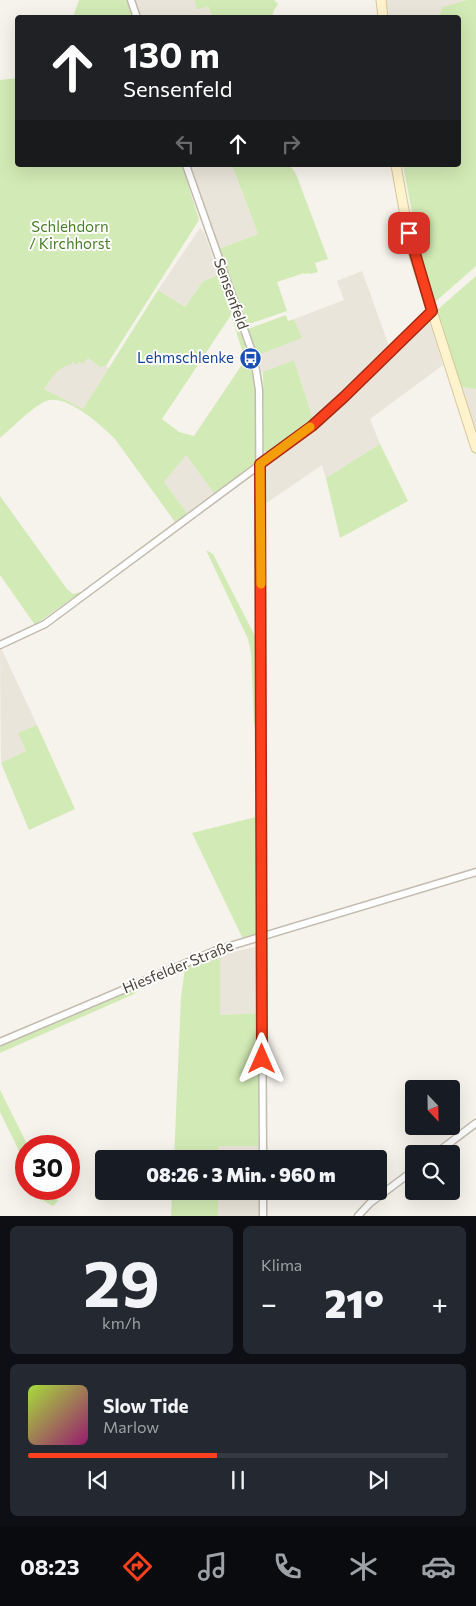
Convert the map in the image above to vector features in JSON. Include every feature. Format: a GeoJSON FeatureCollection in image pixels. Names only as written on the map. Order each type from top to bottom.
{"type":"FeatureCollection","features":[{"type":"Feature","properties":{"kind":"main road"},"geometry":{"type":"LineString","coordinates":[[381,0],[383,15]]}},
{"type":"Feature","properties":{"kind":"main road"},"geometry":{"type":"LineString","coordinates":[[396,167],[409,233],[476,448]]}},
{"type":"Feature","properties":{"kind":"street"},"geometry":{"type":"LineString","coordinates":[[131,0],[136,15]]}},
{"type":"Feature","properties":{"kind":"street","name":"Sensenfeld"},"geometry":{"type":"LineString","coordinates":[[187,167],[254,357],[259,390],[263,1150]]}},
{"type":"Feature","properties":{"kind":"street"},"geometry":{"type":"LineString","coordinates":[[0,645],[45,624],[318,420],[432,311]]}},
{"type":"Feature","properties":{"kind":"street","name":"Hiesfelder Straße"},"geometry":{"type":"LineString","coordinates":[[0,1042],[216,950],[476,872]]}},
{"type":"Feature","properties":{"kind":"street"},"geometry":{"type":"LineString","coordinates":[[447,1145],[476,1123]]}},
{"type":"Feature","properties":{"kind":"street"},"geometry":{"type":"LineString","coordinates":[[358,1216],[370,1203],[405,1177]]}},
{"type":"Feature","properties":{"kind":"street"},"geometry":{"type":"LineString","coordinates":[[263,1200],[263,1216]]}},
{"type":"Feature","properties":{"kind":"shaded area"},"geometry":{"type":"Polygon","coordinates":[[[134,0],[194,0],[197,10],[208,6],[211,15],[139,15],[134,0]]]}},
{"type":"Feature","properties":{"kind":"shaded area"},"geometry":{"type":"Polygon","coordinates":[[[385,0],[467,0],[444,7],[439,15],[387,15],[385,0]]]}},
{"type":"Feature","properties":{"kind":"shaded area"},"geometry":{"type":"Polygon","coordinates":[[[192,167],[233,167],[258,234],[219,249],[192,167]]]}},
{"type":"Feature","properties":{"kind":"shaded area"},"geometry":{"type":"Polygon","coordinates":[[[200,228],[204,232],[219,275],[203,281],[185,307],[158,290],[200,228]]]}},
{"type":"Feature","properties":{"kind":"shaded area"},"geometry":{"type":"Polygon","coordinates":[[[362,271],[389,346],[356,380],[313,419],[294,360],[262,373],[258,355],[301,338],[294,319],[344,300],[337,281],[362,271]]]}},
{"type":"Feature","properties":{"kind":"shaded area"},"geometry":{"type":"Polygon","coordinates":[[[428,322],[431,325],[443,365],[370,419],[380,444],[326,478],[322,465],[262,506],[262,465],[312,428],[424,323],[428,322]]]}},
{"type":"Feature","properties":{"kind":"shaded area"},"geometry":{"type":"Polygon","coordinates":[[[88,358],[100,367],[106,366],[109,368],[83,409],[44,389],[60,366],[88,358]]]}},
{"type":"Feature","properties":{"kind":"shaded area"},"geometry":{"type":"Polygon","coordinates":[[[461,387],[476,389],[476,432],[469,412],[461,387]]]}},
{"type":"Feature","properties":{"kind":"shaded area"},"geometry":{"type":"Polygon","coordinates":[[[186,454],[214,493],[187,513],[164,482],[186,454]]]}},
{"type":"Feature","properties":{"kind":"shaded area"},"geometry":{"type":"Polygon","coordinates":[[[0,648],[37,725],[18,733],[26,751],[1,763],[0,648]]]}},
{"type":"Feature","properties":{"kind":"shaded area"},"geometry":{"type":"Polygon","coordinates":[[[255,947],[258,948],[259,1013],[220,1015],[220,955],[255,947]]]}},
{"type":"Feature","properties":{"kind":"shaded area"},"geometry":{"type":"Polygon","coordinates":[[[219,1146],[258,1146],[258,1150],[219,1150],[219,1146]]]}},
{"type":"Feature","properties":{"kind":"shaded area"},"geometry":{"type":"Polygon","coordinates":[[[218,1200],[259,1200],[259,1216],[218,1216],[218,1200]]]}},
{"type":"Feature","properties":{"kind":"green space"},"geometry":{"type":"Polygon","coordinates":[[[79,0],[127,0],[132,15],[74,15],[79,0]]]}},
{"type":"Feature","properties":{"kind":"green space"},"geometry":{"type":"Polygon","coordinates":[[[194,0],[274,0],[278,4],[273,15],[211,15],[208,6],[197,10],[194,0]]]}},
{"type":"Feature","properties":{"kind":"green space"},"geometry":{"type":"Polygon","coordinates":[[[467,0],[476,0],[476,266],[435,302],[420,254],[403,167],[461,167],[461,15],[439,15],[443,7],[467,0]]]}},
{"type":"Feature","properties":{"kind":"green space","name":"Schlehdorn / Kirchhorst"},"geometry":{"type":"Polygon","coordinates":[[[15,78],[15,167],[183,167],[199,220],[106,366],[100,367],[88,358],[83,364],[79,361],[77,365],[73,362],[61,368],[44,389],[83,409],[158,290],[185,307],[203,281],[219,275],[245,344],[245,352],[255,377],[257,455],[254,466],[199,508],[196,507],[214,493],[186,455],[164,482],[187,513],[180,521],[73,601],[71,599],[35,625],[0,575],[0,496],[67,589],[73,594],[81,592],[175,522],[115,439],[101,426],[73,406],[54,400],[46,401],[28,413],[0,438],[0,80],[15,78]],[[231,315],[162,419],[179,432],[194,436],[245,360],[231,315]]]}},
{"type":"Feature","properties":{"kind":"green space"},"geometry":{"type":"Polygon","coordinates":[[[233,167],[290,167],[296,174],[328,259],[315,263],[318,272],[304,273],[277,282],[287,311],[246,325],[219,249],[258,234],[233,167]]]}},
{"type":"Feature","properties":{"kind":"green space"},"geometry":{"type":"Polygon","coordinates":[[[476,276],[476,389],[461,387],[436,311],[476,276]]]}},
{"type":"Feature","properties":{"kind":"green space"},"geometry":{"type":"Polygon","coordinates":[[[286,315],[288,321],[294,319],[302,338],[258,355],[248,329],[286,315]]]}},
{"type":"Feature","properties":{"kind":"green space"},"geometry":{"type":"Polygon","coordinates":[[[294,360],[313,419],[267,454],[264,451],[263,372],[294,360]]]}},
{"type":"Feature","properties":{"kind":"green space"},"geometry":{"type":"Polygon","coordinates":[[[380,444],[408,501],[340,538],[326,478],[380,444]]]}},
{"type":"Feature","properties":{"kind":"green space"},"geometry":{"type":"Polygon","coordinates":[[[206,550],[213,554],[256,638],[257,724],[254,725],[251,652],[248,639],[206,550]]]}},
{"type":"Feature","properties":{"kind":"green space"},"geometry":{"type":"Polygon","coordinates":[[[37,725],[75,809],[29,830],[1,763],[26,751],[18,733],[37,725]]]}},
{"type":"Feature","properties":{"kind":"green space"},"geometry":{"type":"Polygon","coordinates":[[[260,816],[262,933],[243,939],[192,833],[260,816]]]}},
{"type":"Feature","properties":{"kind":"green space"},"geometry":{"type":"Polygon","coordinates":[[[220,955],[220,1015],[259,1013],[258,1146],[219,1146],[219,1150],[174,1150],[181,997],[185,968],[139,989],[134,994],[0,1053],[0,1045],[184,965],[186,968],[220,955]]]}},
{"type":"Feature","properties":{"kind":"green space"},"geometry":{"type":"Polygon","coordinates":[[[0,1090],[22,1135],[15,1135],[15,1143],[0,1112],[0,1090]]]}},
{"type":"Feature","properties":{"kind":"green space"},"geometry":{"type":"Polygon","coordinates":[[[44,1200],[58,1201],[53,1206],[44,1200]]]}},
{"type":"Feature","properties":{"kind":"green space"},"geometry":{"type":"Polygon","coordinates":[[[172,1200],[218,1200],[218,1216],[171,1216],[172,1200]]]}},
{"type":"Feature","properties":{"kind":"slow traffic"},"geometry":{"type":"LineString","coordinates":[[261,584],[260,464],[310,427]]}},
{"type":"Feature","properties":{"kind":"place","name":"Lehmschlenke"},"geometry":{"type":"Point","coordinates":[250,358]}},
{"type":"Feature","properties":{"kind":"route"},"geometry":{"type":"LineString","coordinates":[[262,1059],[260,464],[312,426],[432,311],[409,233]]}}]}
